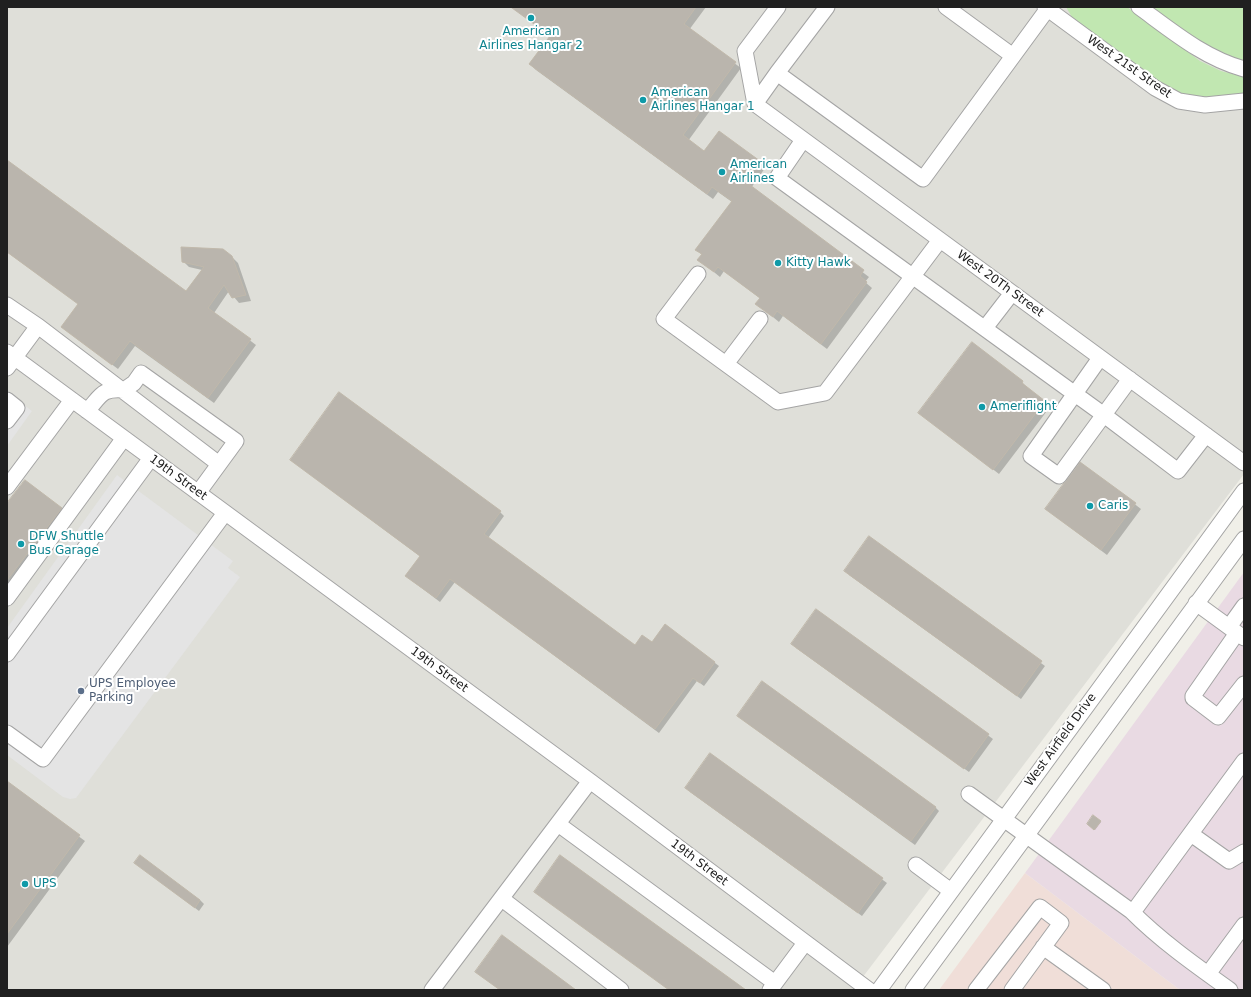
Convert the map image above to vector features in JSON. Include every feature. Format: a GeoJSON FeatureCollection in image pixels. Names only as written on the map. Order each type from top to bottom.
{"type":"FeatureCollection","features":[{"type":"Feature","properties":{"kind":"street"},"geometry":{"type":"LineString","coordinates":[[756,104],[745,51],[778,7]]}},
{"type":"Feature","properties":{"kind":"street"},"geometry":{"type":"LineString","coordinates":[[756,104],[777,73],[827,7]]}},
{"type":"Feature","properties":{"kind":"street"},"geometry":{"type":"LineString","coordinates":[[946,7],[1013,56]]}},
{"type":"Feature","properties":{"kind":"street"},"geometry":{"type":"LineString","coordinates":[[1139,7],[1206,54],[1226,64],[1244,69]]}},
{"type":"Feature","properties":{"kind":"street"},"geometry":{"type":"LineString","coordinates":[[777,73],[923,178],[1047,8]]}},
{"type":"Feature","properties":{"kind":"street","name":"West 21st Street"},"geometry":{"type":"LineString","coordinates":[[1047,8],[1155,88],[1179,101],[1205,105],[1244,101]]}},
{"type":"Feature","properties":{"kind":"street","name":"West 20Th Street"},"geometry":{"type":"LineString","coordinates":[[756,104],[1244,463]]}},
{"type":"Feature","properties":{"kind":"street"},"geometry":{"type":"LineString","coordinates":[[803,140],[777,178],[985,328],[1178,471],[1206,435]]}},
{"type":"Feature","properties":{"kind":"street"},"geometry":{"type":"LineString","coordinates":[[698,274],[664,319],[778,402],[826,393],[940,240]]}},
{"type":"Feature","properties":{"kind":"street"},"geometry":{"type":"LineString","coordinates":[[985,328],[1012,292]]}},
{"type":"Feature","properties":{"kind":"street"},"geometry":{"type":"LineString","coordinates":[[7,305],[38,326],[124,390],[219,464]]}},
{"type":"Feature","properties":{"kind":"street"},"geometry":{"type":"LineString","coordinates":[[726,364],[760,319]]}},
{"type":"Feature","properties":{"kind":"street"},"geometry":{"type":"LineString","coordinates":[[10,359],[38,326]]}},
{"type":"Feature","properties":{"kind":"street"},"geometry":{"type":"LineString","coordinates":[[1100,358],[1031,456],[1053,472],[1059,476],[1130,379]]}},
{"type":"Feature","properties":{"kind":"street","name":"19th Street"},"geometry":{"type":"LineString","coordinates":[[10,359],[72,400],[124,438],[590,781],[869,990]]}},
{"type":"Feature","properties":{"kind":"street"},"geometry":{"type":"LineString","coordinates":[[87,411],[103,393],[111,389],[124,390],[134,383],[141,373],[236,441],[198,493]]}},
{"type":"Feature","properties":{"kind":"street"},"geometry":{"type":"LineString","coordinates":[[7,400],[17,408],[7,421]]}},
{"type":"Feature","properties":{"kind":"street"},"geometry":{"type":"LineString","coordinates":[[7,487],[72,400]]}},
{"type":"Feature","properties":{"kind":"street"},"geometry":{"type":"LineString","coordinates":[[7,598],[124,438]]}},
{"type":"Feature","properties":{"kind":"street"},"geometry":{"type":"LineString","coordinates":[[7,654],[151,458]]}},
{"type":"Feature","properties":{"kind":"street","name":"West Airfield Drive"},"geometry":{"type":"LineString","coordinates":[[879,990],[1244,491]]}},
{"type":"Feature","properties":{"kind":"street"},"geometry":{"type":"LineString","coordinates":[[7,733],[43,759],[225,513]]}},
{"type":"Feature","properties":{"kind":"street"},"geometry":{"type":"LineString","coordinates":[[913,990],[1025,835],[1244,539]]}},
{"type":"Feature","properties":{"kind":"street"},"geometry":{"type":"LineString","coordinates":[[1196,603],[1237,633]]}},
{"type":"Feature","properties":{"kind":"street"},"geometry":{"type":"LineString","coordinates":[[1244,606],[1237,633],[1193,698],[1218,717],[1244,684]]}},
{"type":"Feature","properties":{"kind":"street"},"geometry":{"type":"LineString","coordinates":[[1131,911],[1136,908],[1244,761]]}},
{"type":"Feature","properties":{"kind":"street"},"geometry":{"type":"LineString","coordinates":[[438,988],[590,781]]}},
{"type":"Feature","properties":{"kind":"street"},"geometry":{"type":"LineString","coordinates":[[969,794],[1131,911],[1147,927],[1230,990]]}},
{"type":"Feature","properties":{"kind":"street"},"geometry":{"type":"LineString","coordinates":[[558,824],[773,987],[805,942]]}},
{"type":"Feature","properties":{"kind":"street"},"geometry":{"type":"LineString","coordinates":[[1191,834],[1229,861],[1234,860],[1244,852]]}},
{"type":"Feature","properties":{"kind":"street"},"geometry":{"type":"LineString","coordinates":[[916,865],[951,891]]}},
{"type":"Feature","properties":{"kind":"street"},"geometry":{"type":"LineString","coordinates":[[502,899],[622,990]]}},
{"type":"Feature","properties":{"kind":"street"},"geometry":{"type":"LineString","coordinates":[[976,990],[1040,908],[1061,923],[1012,990]]}},
{"type":"Feature","properties":{"kind":"street"},"geometry":{"type":"LineString","coordinates":[[1208,974],[1244,925]]}},
{"type":"Feature","properties":{"kind":"street"},"geometry":{"type":"LineString","coordinates":[[1043,947],[1103,990]]}},
{"type":"Feature","properties":{"kind":"shaded area"},"geometry":{"type":"Polygon","coordinates":[[[7,7],[1244,7],[1244,474],[853,990],[7,990],[7,7]]]}},
{"type":"Feature","properties":{"kind":"shaded area"},"geometry":{"type":"Polygon","coordinates":[[[7,392],[32,411],[7,446],[7,392]]]}},
{"type":"Feature","properties":{"kind":"shaded area","name":"UPS Employee Parking"},"geometry":{"type":"Polygon","coordinates":[[[117,475],[233,561],[228,568],[240,577],[76,798],[70,799],[63,797],[7,755],[7,628],[117,475]]]}},
{"type":"Feature","properties":{"kind":"shaded area"},"geometry":{"type":"Polygon","coordinates":[[[1244,572],[1244,990],[1180,990],[1025,873],[1244,572]]]}},
{"type":"Feature","properties":{"kind":"shaded area"},"geometry":{"type":"Polygon","coordinates":[[[1025,873],[1180,990],[939,990],[1025,873]]]}},
{"type":"Feature","properties":{"kind":"green space"},"geometry":{"type":"Polygon","coordinates":[[[1066,7],[1127,7],[1200,61],[1221,71],[1244,77],[1244,95],[1210,98],[1190,96],[1169,88],[1158,82],[1073,19],[1066,7]]]}},
{"type":"Feature","properties":{"kind":"green space"},"geometry":{"type":"Polygon","coordinates":[[[1151,7],[1244,7],[1244,62],[1209,49],[1151,7]]]}},
{"type":"Feature","properties":{"kind":"building"},"geometry":{"type":"Polygon","coordinates":[[[511,7],[696,7],[684,24],[736,62],[683,135],[704,151],[719,131],[760,161],[746,182],[864,270],[860,276],[867,282],[821,344],[777,311],[773,317],[755,304],[760,298],[718,267],[714,272],[697,260],[702,254],[695,250],[732,201],[712,187],[707,194],[529,64],[550,36],[511,7]]]}},
{"type":"Feature","properties":{"kind":"building"},"geometry":{"type":"Polygon","coordinates":[[[7,160],[186,291],[204,267],[182,262],[181,247],[223,249],[232,256],[246,295],[232,298],[224,285],[208,308],[251,339],[208,398],[130,341],[112,365],[61,327],[78,304],[7,252],[7,160]]]}},
{"type":"Feature","properties":{"kind":"building","name":"Ameriflight"},"geometry":{"type":"Polygon","coordinates":[[[972,342],[1023,381],[1022,383],[1045,401],[993,470],[918,413],[972,342]]]}},
{"type":"Feature","properties":{"kind":"building"},"geometry":{"type":"Polygon","coordinates":[[[339,392],[501,511],[484,534],[635,645],[642,635],[652,642],[665,624],[715,662],[700,683],[693,678],[655,729],[450,579],[436,598],[405,576],[420,556],[290,460],[339,392]]]}},
{"type":"Feature","properties":{"kind":"building","name":"Caris"},"geometry":{"type":"Polygon","coordinates":[[[1080,462],[1136,503],[1101,550],[1045,509],[1080,462]]]}},
{"type":"Feature","properties":{"kind":"building","name":"DFW Shuttle Bus Garage"},"geometry":{"type":"Polygon","coordinates":[[[25,480],[62,508],[7,580],[7,503],[25,480]]]}},
{"type":"Feature","properties":{"kind":"building"},"geometry":{"type":"Polygon","coordinates":[[[869,536],[1042,661],[1017,696],[844,571],[869,536]]]}},
{"type":"Feature","properties":{"kind":"building"},"geometry":{"type":"Polygon","coordinates":[[[816,609],[989,734],[964,769],[791,644],[816,609]]]}},
{"type":"Feature","properties":{"kind":"building"},"geometry":{"type":"Polygon","coordinates":[[[762,681],[936,807],[911,841],[737,716],[762,681]]]}},
{"type":"Feature","properties":{"kind":"building"},"geometry":{"type":"Polygon","coordinates":[[[710,753],[883,878],[858,913],[685,788],[710,753]]]}},
{"type":"Feature","properties":{"kind":"building","name":"UPS"},"geometry":{"type":"Polygon","coordinates":[[[7,781],[80,835],[7,934],[7,781]]]}},
{"type":"Feature","properties":{"kind":"building"},"geometry":{"type":"Polygon","coordinates":[[[1093,815],[1101,821],[1094,830],[1087,824],[1093,815]]]}},
{"type":"Feature","properties":{"kind":"building"},"geometry":{"type":"Polygon","coordinates":[[[140,855],[200,900],[195,908],[134,863],[140,855]]]}},
{"type":"Feature","properties":{"kind":"building"},"geometry":{"type":"Polygon","coordinates":[[[560,855],[746,990],[669,990],[534,892],[560,855]]]}},
{"type":"Feature","properties":{"kind":"building"},"geometry":{"type":"Polygon","coordinates":[[[502,935],[576,990],[500,990],[475,972],[502,935]]]}},
{"type":"Feature","properties":{"kind":"place","name":"American Airlines Hangar 2"},"geometry":{"type":"Point","coordinates":[531,18]}},
{"type":"Feature","properties":{"kind":"place","name":"American Airlines Hangar 1"},"geometry":{"type":"Point","coordinates":[643,100]}},
{"type":"Feature","properties":{"kind":"place","name":"American Airlines"},"geometry":{"type":"Point","coordinates":[722,172]}},
{"type":"Feature","properties":{"kind":"place","name":"Kitty Hawk"},"geometry":{"type":"Point","coordinates":[778,263]}},
{"type":"Feature","properties":{"kind":"place","name":"Ameriflight"},"geometry":{"type":"Point","coordinates":[982,407]}},
{"type":"Feature","properties":{"kind":"place","name":"Caris"},"geometry":{"type":"Point","coordinates":[1090,506]}},
{"type":"Feature","properties":{"kind":"place","name":"DFW Shuttle Bus Garage"},"geometry":{"type":"Point","coordinates":[21,544]}},
{"type":"Feature","properties":{"kind":"place","name":"UPS Employee Parking"},"geometry":{"type":"Point","coordinates":[81,691]}},
{"type":"Feature","properties":{"kind":"place","name":"UPS"},"geometry":{"type":"Point","coordinates":[25,884]}}]}
